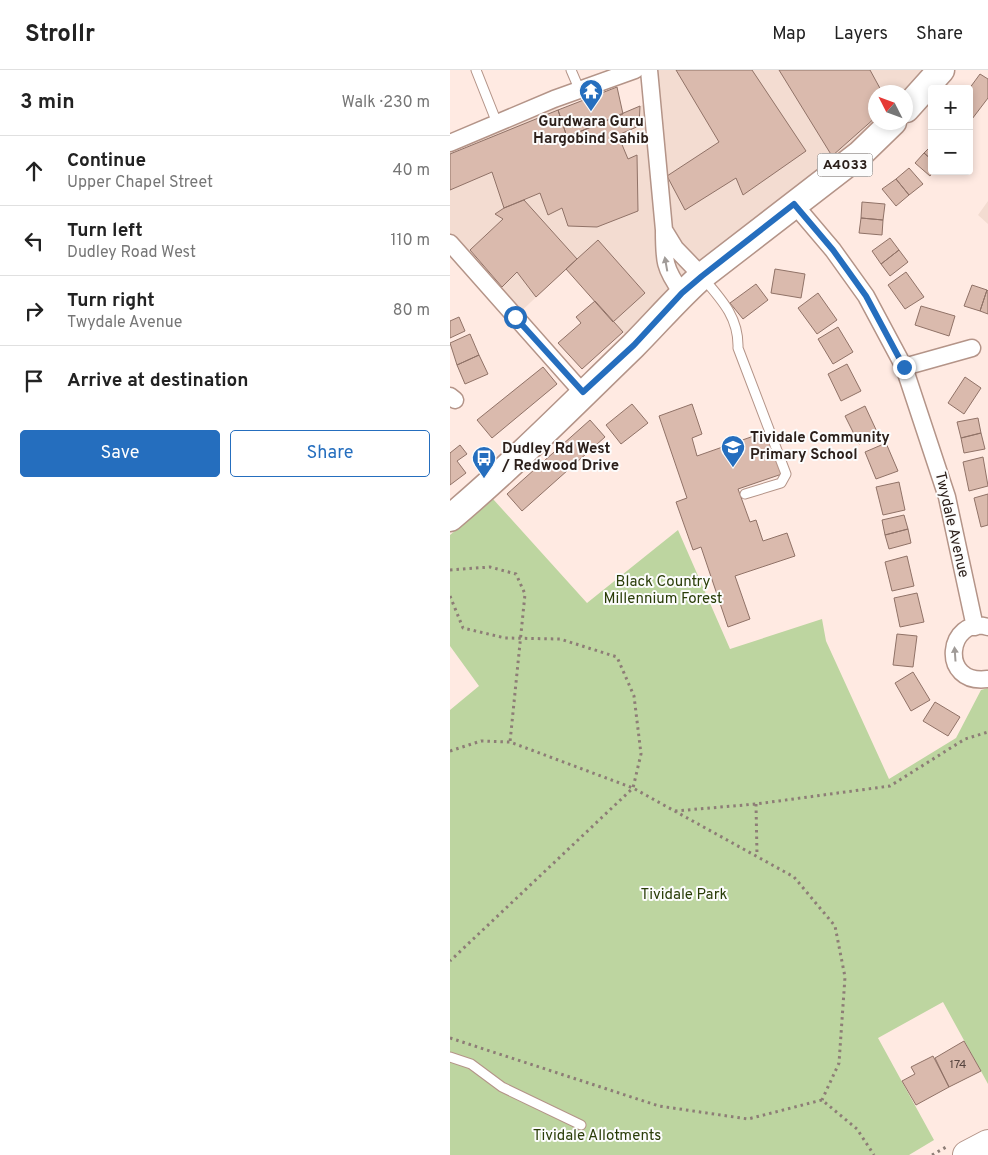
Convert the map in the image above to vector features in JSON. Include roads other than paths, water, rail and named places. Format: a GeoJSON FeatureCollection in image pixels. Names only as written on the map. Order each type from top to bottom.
{"type":"FeatureCollection","features":[{"type":"Feature","properties":{"kind":"highway"},"geometry":{"type":"LineString","coordinates":[[967,1155],[988,1144]]}},
{"type":"Feature","properties":{"kind":"main road"},"geometry":{"type":"LineString","coordinates":[[913,101],[941,70]]}},
{"type":"Feature","properties":{"kind":"main road","name":"A4033"},"geometry":{"type":"LineString","coordinates":[[450,518],[486,487],[634,345],[682,293],[860,154],[885,130]]}},
{"type":"Feature","properties":{"kind":"street"},"geometry":{"type":"LineString","coordinates":[[450,143],[635,70]]}},
{"type":"Feature","properties":{"kind":"street"},"geometry":{"type":"LineString","coordinates":[[650,70],[664,230],[664,252],[667,272],[682,293]]}},
{"type":"Feature","properties":{"kind":"street","name":"Twydale Avenue"},"geometry":{"type":"LineString","coordinates":[[794,204],[833,250],[866,296],[904,367],[947,497],[981,627],[966,630],[955,642],[954,660],[963,674],[971,678],[988,679]]}},
{"type":"Feature","properties":{"kind":"street"},"geometry":{"type":"LineString","coordinates":[[664,230],[675,248],[702,276]]}},
{"type":"Feature","properties":{"kind":"street"},"geometry":{"type":"LineString","coordinates":[[450,242],[583,392]]}},
{"type":"Feature","properties":{"kind":"street"},"geometry":{"type":"LineString","coordinates":[[904,367],[972,348]]}},
{"type":"Feature","properties":{"kind":"lane"},"geometry":{"type":"LineString","coordinates":[[476,70],[497,123]]}},
{"type":"Feature","properties":{"kind":"lane"},"geometry":{"type":"LineString","coordinates":[[571,70],[580,91]]}},
{"type":"Feature","properties":{"kind":"lane"},"geometry":{"type":"LineString","coordinates":[[702,276],[725,304],[738,332],[738,348],[786,474],[782,483],[745,494]]}},
{"type":"Feature","properties":{"kind":"lane"},"geometry":{"type":"LineString","coordinates":[[450,1057],[471,1064],[502,1087],[580,1125]]}},
{"type":"Feature","properties":{"kind":"place","name":"Gurdwara Guru Hargobind Sahib"},"geometry":{"type":"Point","coordinates":[591,112]}},
{"type":"Feature","properties":{"kind":"place","name":"Tividale Community Primary School"},"geometry":{"type":"Point","coordinates":[733,468]}},
{"type":"Feature","properties":{"kind":"place","name":"Dudley Rd West / Redwood Drive"},"geometry":{"type":"Point","coordinates":[484,479]}},
{"type":"Feature","properties":{"kind":"park label","name":"Black Country Millennium Forest"},"geometry":{"type":"Point","coordinates":[663,590]}},
{"type":"Feature","properties":{"kind":"park label","name":"Tividale Park"},"geometry":{"type":"Point","coordinates":[684,895]}},
{"type":"Feature","properties":{"kind":"park label","name":"Tividale Allotments"},"geometry":{"type":"Point","coordinates":[597,1136]}}]}
